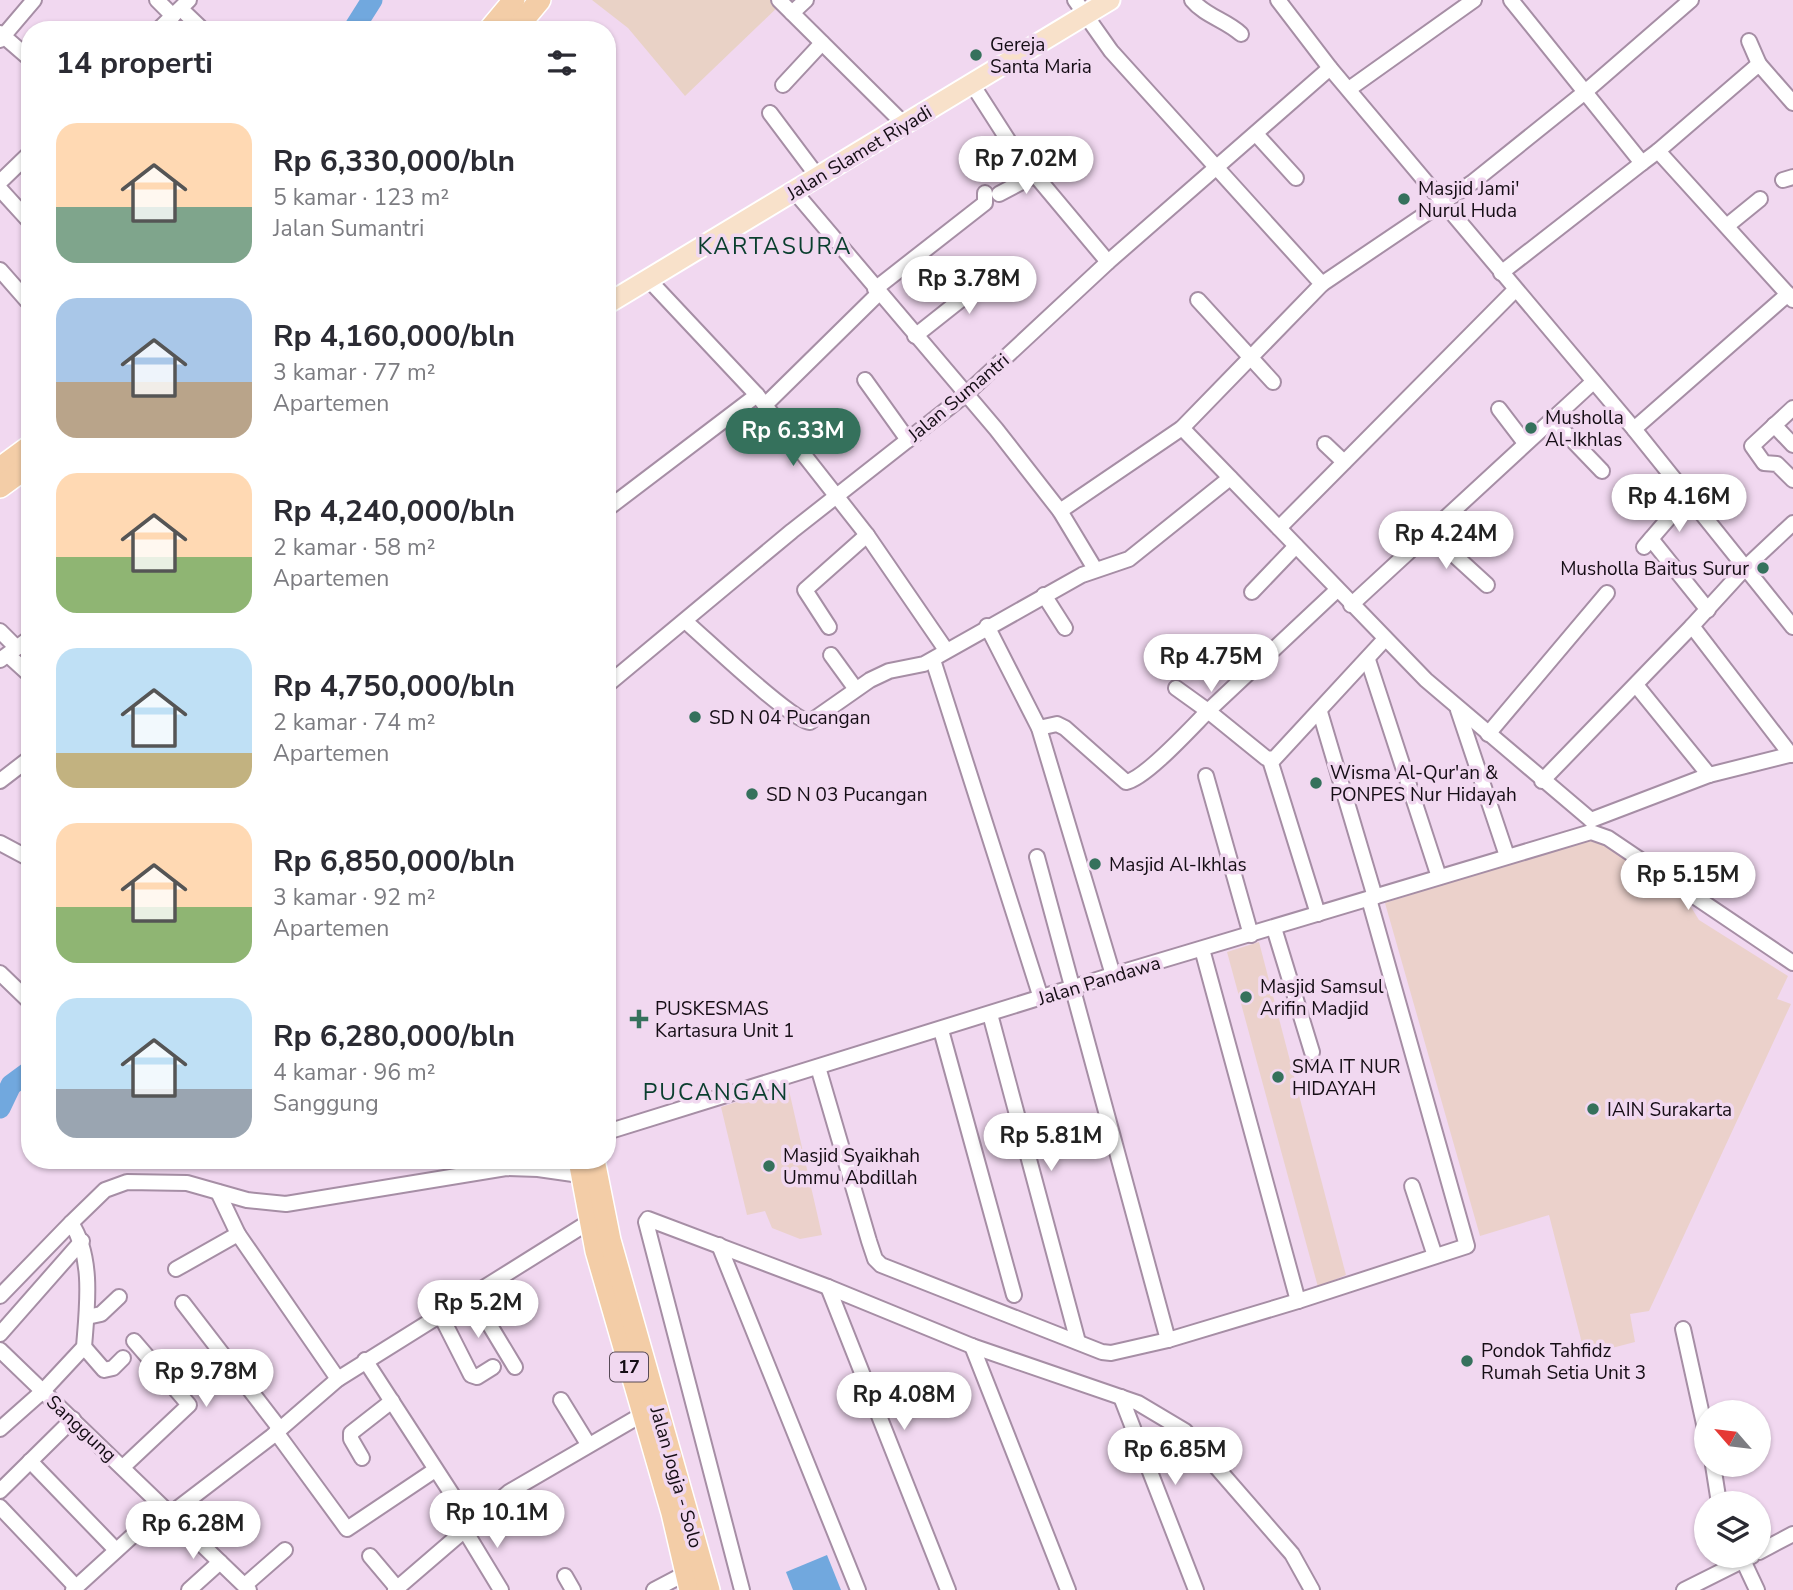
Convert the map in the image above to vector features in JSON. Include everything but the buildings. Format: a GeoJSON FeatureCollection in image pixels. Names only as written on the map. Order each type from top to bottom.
{"type":"FeatureCollection","features":[{"type":"Feature","properties":{"kind":"highway"},"geometry":{"type":"LineString","coordinates":[[496,21],[514,0]]}},
{"type":"Feature","properties":{"kind":"highway"},"geometry":{"type":"LineString","coordinates":[[523,21],[540,0]]}},
{"type":"Feature","properties":{"kind":"highway"},"geometry":{"type":"LineString","coordinates":[[0,468],[21,453]]}},
{"type":"Feature","properties":{"kind":"highway"},"geometry":{"type":"LineString","coordinates":[[0,487],[21,472]]}},
{"type":"Feature","properties":{"kind":"highway","name":"Jalan Jogja - Solo"},"geometry":{"type":"LineString","coordinates":[[585,1169],[643,1414],[693,1576],[709,1590]]}},
{"type":"Feature","properties":{"kind":"highway","name":"Jalan Jogja - Solo"},"geometry":{"type":"LineString","coordinates":[[597,1222],[693,1576]]}},
{"type":"Feature","properties":{"kind":"main road","name":"Jalan Slamet Riyadi"},"geometry":{"type":"LineString","coordinates":[[616,299],[972,85],[1080,8],[1110,0]]}},
{"type":"Feature","properties":{"kind":"street"},"geometry":{"type":"LineString","coordinates":[[21,52],[1,36],[34,0]]}},
{"type":"Feature","properties":{"kind":"street"},"geometry":{"type":"LineString","coordinates":[[157,0],[181,8],[194,21]]}},
{"type":"Feature","properties":{"kind":"street"},"geometry":{"type":"LineString","coordinates":[[779,0],[905,125]]}},
{"type":"Feature","properties":{"kind":"street"},"geometry":{"type":"LineString","coordinates":[[792,13],[806,0]]}},
{"type":"Feature","properties":{"kind":"street"},"geometry":{"type":"LineString","coordinates":[[1192,0],[1203,11],[1223,19],[1241,34]]}},
{"type":"Feature","properties":{"kind":"street"},"geometry":{"type":"LineString","coordinates":[[1278,0],[1330,68],[1446,203],[1514,291],[1634,429],[1793,627]]}},
{"type":"Feature","properties":{"kind":"street"},"geometry":{"type":"LineString","coordinates":[[1349,89],[1474,0]]}},
{"type":"Feature","properties":{"kind":"street"},"geometry":{"type":"LineString","coordinates":[[1511,0],[1642,163]]}},
{"type":"Feature","properties":{"kind":"street"},"geometry":{"type":"LineString","coordinates":[[1060,511],[1182,428],[1322,284],[1446,203],[1585,92],[1691,0]]}},
{"type":"Feature","properties":{"kind":"street"},"geometry":{"type":"LineString","coordinates":[[167,21],[181,8]]}},
{"type":"Feature","properties":{"kind":"street"},"geometry":{"type":"LineString","coordinates":[[1080,8],[1111,51],[1322,284]]}},
{"type":"Feature","properties":{"kind":"street"},"geometry":{"type":"LineString","coordinates":[[1749,41],[1759,64],[1793,103]]}},
{"type":"Feature","properties":{"kind":"street"},"geometry":{"type":"LineString","coordinates":[[783,85],[822,43]]}},
{"type":"Feature","properties":{"kind":"street"},"geometry":{"type":"LineString","coordinates":[[1500,274],[1658,151],[1759,64]]}},
{"type":"Feature","properties":{"kind":"street","name":"Jalan Sumantri"},"geometry":{"type":"LineString","coordinates":[[616,678],[965,395],[1215,166],[1256,134],[1330,68]]}},
{"type":"Feature","properties":{"kind":"street"},"geometry":{"type":"LineString","coordinates":[[972,85],[1035,175],[1108,262]]}},
{"type":"Feature","properties":{"kind":"street"},"geometry":{"type":"LineString","coordinates":[[770,113],[818,177]]}},
{"type":"Feature","properties":{"kind":"street"},"geometry":{"type":"LineString","coordinates":[[1256,134],[1296,178]]}},
{"type":"Feature","properties":{"kind":"street"},"geometry":{"type":"LineString","coordinates":[[1634,429],[1790,297],[1728,225],[1658,151]]}},
{"type":"Feature","properties":{"kind":"street"},"geometry":{"type":"LineString","coordinates":[[0,182],[21,162]]}},
{"type":"Feature","properties":{"kind":"street"},"geometry":{"type":"LineString","coordinates":[[616,503],[761,400],[877,291],[985,203],[992,193],[1035,175]]}},
{"type":"Feature","properties":{"kind":"street"},"geometry":{"type":"LineString","coordinates":[[0,189],[21,212]]}},
{"type":"Feature","properties":{"kind":"street"},"geometry":{"type":"LineString","coordinates":[[794,191],[1060,511],[1095,569]]}},
{"type":"Feature","properties":{"kind":"street"},"geometry":{"type":"LineString","coordinates":[[1728,225],[1760,199]]}},
{"type":"Feature","properties":{"kind":"street"},"geometry":{"type":"LineString","coordinates":[[915,337],[968,294],[1008,279]]}},
{"type":"Feature","properties":{"kind":"street"},"geometry":{"type":"LineString","coordinates":[[3,280],[21,295]]}},
{"type":"Feature","properties":{"kind":"street"},"geometry":{"type":"LineString","coordinates":[[649,280],[761,400],[867,535],[946,650]]}},
{"type":"Feature","properties":{"kind":"street"},"geometry":{"type":"LineString","coordinates":[[1279,528],[1514,291]]}},
{"type":"Feature","properties":{"kind":"street"},"geometry":{"type":"LineString","coordinates":[[1198,300],[1273,382]]}},
{"type":"Feature","properties":{"kind":"street"},"geometry":{"type":"LineString","coordinates":[[865,380],[908,440]]}},
{"type":"Feature","properties":{"kind":"street"},"geometry":{"type":"LineString","coordinates":[[1351,605],[1592,382]]}},
{"type":"Feature","properties":{"kind":"street"},"geometry":{"type":"LineString","coordinates":[[1793,408],[1754,443],[1753,449],[1764,463],[1777,464],[1793,480]]}},
{"type":"Feature","properties":{"kind":"street"},"geometry":{"type":"LineString","coordinates":[[1499,409],[1525,443]]}},
{"type":"Feature","properties":{"kind":"street"},"geometry":{"type":"LineString","coordinates":[[1552,419],[1602,471]]}},
{"type":"Feature","properties":{"kind":"street"},"geometry":{"type":"LineString","coordinates":[[1774,425],[1793,445]]}},
{"type":"Feature","properties":{"kind":"street"},"geometry":{"type":"LineString","coordinates":[[1182,428],[1384,640],[1458,709],[1592,826],[1793,963]]}},
{"type":"Feature","properties":{"kind":"street"},"geometry":{"type":"LineString","coordinates":[[1325,444],[1344,462]]}},
{"type":"Feature","properties":{"kind":"street"},"geometry":{"type":"LineString","coordinates":[[685,621],[805,722],[814,720],[855,688],[889,671],[933,660],[987,626],[1095,569],[1129,559],[1230,478]]}},
{"type":"Feature","properties":{"kind":"street"},"geometry":{"type":"LineString","coordinates":[[1687,497],[1647,543],[1708,610]]}},
{"type":"Feature","properties":{"kind":"street"},"geometry":{"type":"LineString","coordinates":[[1542,781],[1708,610],[1746,567],[1793,523]]}},
{"type":"Feature","properties":{"kind":"street"},"geometry":{"type":"LineString","coordinates":[[1429,532],[1487,585]]}},
{"type":"Feature","properties":{"kind":"street"},"geometry":{"type":"LineString","coordinates":[[829,627],[805,590],[867,535]]}},
{"type":"Feature","properties":{"kind":"street"},"geometry":{"type":"LineString","coordinates":[[1252,592],[1296,547]]}},
{"type":"Feature","properties":{"kind":"street"},"geometry":{"type":"LineString","coordinates":[[1038,728],[1057,724],[1065,728],[1122,780],[1129,782],[1337,590]]}},
{"type":"Feature","properties":{"kind":"street"},"geometry":{"type":"LineString","coordinates":[[1488,734],[1607,593]]}},
{"type":"Feature","properties":{"kind":"street"},"geometry":{"type":"LineString","coordinates":[[1044,596],[1065,628]]}},
{"type":"Feature","properties":{"kind":"street"},"geometry":{"type":"LineString","coordinates":[[987,626],[1038,728],[1113,975]]}},
{"type":"Feature","properties":{"kind":"street"},"geometry":{"type":"LineString","coordinates":[[1692,626],[1792,755]]}},
{"type":"Feature","properties":{"kind":"street"},"geometry":{"type":"LineString","coordinates":[[0,631],[8,654],[21,666]]}},
{"type":"Feature","properties":{"kind":"street"},"geometry":{"type":"LineString","coordinates":[[1270,760],[1278,757],[1384,640]]}},
{"type":"Feature","properties":{"kind":"street"},"geometry":{"type":"LineString","coordinates":[[831,655],[855,688]]}},
{"type":"Feature","properties":{"kind":"street"},"geometry":{"type":"LineString","coordinates":[[933,660],[1041,998]]}},
{"type":"Feature","properties":{"kind":"street"},"geometry":{"type":"LineString","coordinates":[[1368,660],[1439,877]]}},
{"type":"Feature","properties":{"kind":"street"},"geometry":{"type":"LineString","coordinates":[[1636,685],[1709,775]]}},
{"type":"Feature","properties":{"kind":"street"},"geometry":{"type":"LineString","coordinates":[[1176,688],[1270,760],[1318,915]]}},
{"type":"Feature","properties":{"kind":"street"},"geometry":{"type":"LineString","coordinates":[[1458,709],[1507,856]]}},
{"type":"Feature","properties":{"kind":"street"},"geometry":{"type":"LineString","coordinates":[[818,1067],[877,1262],[1111,1353],[1168,1340],[1298,1301],[1467,1246],[1320,712]]}},
{"type":"Feature","properties":{"kind":"street","name":"Jalan Pandawa"},"geometry":{"type":"LineString","coordinates":[[616,1129],[1507,856],[1592,826],[1709,775],[1792,755]]}},
{"type":"Feature","properties":{"kind":"street"},"geometry":{"type":"LineString","coordinates":[[0,781],[21,765]]}},
{"type":"Feature","properties":{"kind":"street"},"geometry":{"type":"LineString","coordinates":[[1206,776],[1251,935]]}},
{"type":"Feature","properties":{"kind":"street"},"geometry":{"type":"LineString","coordinates":[[0,843],[21,854]]}},
{"type":"Feature","properties":{"kind":"street"},"geometry":{"type":"LineString","coordinates":[[1037,858],[1168,1340]]}},
{"type":"Feature","properties":{"kind":"street"},"geometry":{"type":"LineString","coordinates":[[1274,928],[1312,1052]]}},
{"type":"Feature","properties":{"kind":"street"},"geometry":{"type":"LineString","coordinates":[[1202,949],[1298,1301]]}},
{"type":"Feature","properties":{"kind":"street"},"geometry":{"type":"LineString","coordinates":[[3,982],[21,995]]}},
{"type":"Feature","properties":{"kind":"street"},"geometry":{"type":"LineString","coordinates":[[990,1014],[1078,1342]]}},
{"type":"Feature","properties":{"kind":"street"},"geometry":{"type":"LineString","coordinates":[[941,1030],[1014,1295]]}},
{"type":"Feature","properties":{"kind":"street"},"geometry":{"type":"LineString","coordinates":[[0,1296],[104,1190],[127,1182],[187,1183],[256,1201],[286,1204],[500,1169]]}},
{"type":"Feature","properties":{"kind":"street"},"geometry":{"type":"LineString","coordinates":[[1412,1186],[1435,1256]]}},
{"type":"Feature","properties":{"kind":"street"},"geometry":{"type":"LineString","coordinates":[[218,1192],[238,1234],[338,1379]]}},
{"type":"Feature","properties":{"kind":"street"},"geometry":{"type":"LineString","coordinates":[[741,1590],[646,1222],[652,1219],[972,1346],[1138,1403],[1185,1431],[1292,1554],[1312,1590]]}},
{"type":"Feature","properties":{"kind":"street"},"geometry":{"type":"LineString","coordinates":[[0,1507],[75,1589],[116,1550],[278,1431],[338,1379],[365,1360],[471,1294],[597,1222],[619,1242],[718,1590]]}},
{"type":"Feature","properties":{"kind":"street"},"geometry":{"type":"LineString","coordinates":[[0,1429],[43,1391],[84,1347],[87,1317],[82,1241],[71,1223]]}},
{"type":"Feature","properties":{"kind":"street"},"geometry":{"type":"LineString","coordinates":[[176,1269],[238,1234]]}},
{"type":"Feature","properties":{"kind":"street"},"geometry":{"type":"LineString","coordinates":[[0,1334],[82,1241]]}},
{"type":"Feature","properties":{"kind":"street"},"geometry":{"type":"LineString","coordinates":[[719,1245],[858,1590]]}},
{"type":"Feature","properties":{"kind":"street"},"geometry":{"type":"LineString","coordinates":[[828,1287],[948,1590]]}},
{"type":"Feature","properties":{"kind":"street"},"geometry":{"type":"LineString","coordinates":[[471,1294],[515,1367]]}},
{"type":"Feature","properties":{"kind":"street"},"geometry":{"type":"LineString","coordinates":[[87,1317],[101,1314],[120,1297]]}},
{"type":"Feature","properties":{"kind":"street"},"geometry":{"type":"LineString","coordinates":[[183,1303],[347,1529],[435,1469]]}},
{"type":"Feature","properties":{"kind":"street"},"geometry":{"type":"LineString","coordinates":[[440,1314],[471,1375],[477,1377],[493,1367]]}},
{"type":"Feature","properties":{"kind":"street"},"geometry":{"type":"LineString","coordinates":[[1684,1329],[1699,1400]]}},
{"type":"Feature","properties":{"kind":"street"},"geometry":{"type":"LineString","coordinates":[[123,1467],[189,1406],[134,1341]]}},
{"type":"Feature","properties":{"kind":"street"},"geometry":{"type":"LineString","coordinates":[[972,1346],[1068,1590]]}},
{"type":"Feature","properties":{"kind":"street"},"geometry":{"type":"LineString","coordinates":[[84,1347],[104,1370],[113,1368],[123,1358]]}},
{"type":"Feature","properties":{"kind":"street","name":"Sanggung"},"geometry":{"type":"LineString","coordinates":[[0,1350],[247,1588]]}},
{"type":"Feature","properties":{"kind":"street"},"geometry":{"type":"LineString","coordinates":[[365,1360],[435,1469],[501,1590]]}},
{"type":"Feature","properties":{"kind":"street"},"geometry":{"type":"LineString","coordinates":[[1121,1397],[1196,1590]]}},
{"type":"Feature","properties":{"kind":"street"},"geometry":{"type":"LineString","coordinates":[[561,1400],[588,1444]]}},
{"type":"Feature","properties":{"kind":"street"},"geometry":{"type":"LineString","coordinates":[[362,1458],[351,1439],[351,1433],[392,1401]]}},
{"type":"Feature","properties":{"kind":"street"},"geometry":{"type":"LineString","coordinates":[[370,1556],[396,1589],[509,1492],[643,1414]]}},
{"type":"Feature","properties":{"kind":"street"},"geometry":{"type":"LineString","coordinates":[[0,1491],[73,1419]]}},
{"type":"Feature","properties":{"kind":"street"},"geometry":{"type":"LineString","coordinates":[[30,1461],[116,1550]]}},
{"type":"Feature","properties":{"kind":"street"},"geometry":{"type":"LineString","coordinates":[[1771,1546],[1793,1534]]}},
{"type":"Feature","properties":{"kind":"street"},"geometry":{"type":"LineString","coordinates":[[247,1588],[285,1550]]}},
{"type":"Feature","properties":{"kind":"street"},"geometry":{"type":"LineString","coordinates":[[189,1590],[220,1562]]}},
{"type":"Feature","properties":{"kind":"street"},"geometry":{"type":"LineString","coordinates":[[1684,1590],[1725,1568]]}},
{"type":"Feature","properties":{"kind":"street"},"geometry":{"type":"LineString","coordinates":[[1749,1568],[1757,1590]]}},
{"type":"Feature","properties":{"kind":"street"},"geometry":{"type":"LineString","coordinates":[[565,1576],[573,1590]]}},
{"type":"Feature","properties":{"kind":"street"},"geometry":{"type":"LineString","coordinates":[[654,1590],[693,1576]]}},
{"type":"Feature","properties":{"kind":"shaded area"},"geometry":{"type":"Polygon","coordinates":[[[592,0],[783,2],[685,96],[628,28],[592,0]]]}},
{"type":"Feature","properties":{"kind":"shaded area","name":"IAIN Surakarta"},"geometry":{"type":"Polygon","coordinates":[[[1588,838],[1614,843],[1678,886],[1699,920],[1788,976],[1777,999],[1791,1004],[1649,1311],[1630,1314],[1635,1342],[1585,1355],[1549,1215],[1480,1236],[1385,903],[1588,838]]]}},
{"type":"Feature","properties":{"kind":"shaded area","name":"SMA IT NUR HIDAYAH"},"geometry":{"type":"Polygon","coordinates":[[[1259,942],[1346,1275],[1318,1287],[1227,952],[1259,942]]]}},
{"type":"Feature","properties":{"kind":"shaded area"},"geometry":{"type":"Polygon","coordinates":[[[788,1086],[822,1235],[800,1239],[772,1228],[765,1211],[747,1215],[721,1107],[788,1086]]]}},
{"type":"Feature","properties":{"kind":"water"},"geometry":{"type":"Polygon","coordinates":[[[827,1555],[841,1590],[793,1590],[786,1572],[827,1555]]]}},
{"type":"Feature","properties":{"kind":"waterway"},"geometry":{"type":"LineString","coordinates":[[359,21],[372,0]]}},
{"type":"Feature","properties":{"kind":"waterway"},"geometry":{"type":"LineString","coordinates":[[0,1108],[11,1085],[21,1078]]}},
{"type":"Feature","properties":{"kind":"place","name":"Gereja Santa Maria"},"geometry":{"type":"Point","coordinates":[976,55]}},
{"type":"Feature","properties":{"kind":"place","name":"Masjid Jami' Nurul Huda"},"geometry":{"type":"Point","coordinates":[1404,199]}},
{"type":"Feature","properties":{"kind":"place","name":"Musholla Al-Ikhlas"},"geometry":{"type":"Point","coordinates":[1531,428]}},
{"type":"Feature","properties":{"kind":"place","name":"Musholla Baitus Surur"},"geometry":{"type":"Point","coordinates":[1763,568]}},
{"type":"Feature","properties":{"kind":"place","name":"SD N 04 Pucangan"},"geometry":{"type":"Point","coordinates":[695,717]}},
{"type":"Feature","properties":{"kind":"place","name":"Wisma Al-Qur'an & PONPES Nur Hidayah"},"geometry":{"type":"Point","coordinates":[1316,783]}},
{"type":"Feature","properties":{"kind":"place","name":"SD N 03 Pucangan"},"geometry":{"type":"Point","coordinates":[752,794]}},
{"type":"Feature","properties":{"kind":"place","name":"Masjid Al-Ikhlas"},"geometry":{"type":"Point","coordinates":[1095,864]}},
{"type":"Feature","properties":{"kind":"place","name":"Masjid Samsul Arifin Madjid"},"geometry":{"type":"Point","coordinates":[1246,997]}},
{"type":"Feature","properties":{"kind":"place","name":"PUSKESMAS Kartasura Unit 1"},"geometry":{"type":"Point","coordinates":[639,1019]}},
{"type":"Feature","properties":{"kind":"place","name":"SMA IT NUR HIDAYAH"},"geometry":{"type":"Point","coordinates":[1278,1077]}},
{"type":"Feature","properties":{"kind":"place","name":"IAIN Surakarta"},"geometry":{"type":"Point","coordinates":[1593,1109]}},
{"type":"Feature","properties":{"kind":"place","name":"Masjid Syaikhah Ummu Abdillah"},"geometry":{"type":"Point","coordinates":[769,1166]}},
{"type":"Feature","properties":{"kind":"place","name":"Pondok Tahfidz Rumah Setia Unit 3"},"geometry":{"type":"Point","coordinates":[1467,1361]}},
{"type":"Feature","properties":{"kind":"district","name":"KARTASURA"},"geometry":{"type":"Point","coordinates":[775,246]}},
{"type":"Feature","properties":{"kind":"district","name":"PUCANGAN"},"geometry":{"type":"Point","coordinates":[716,1092]}}]}
